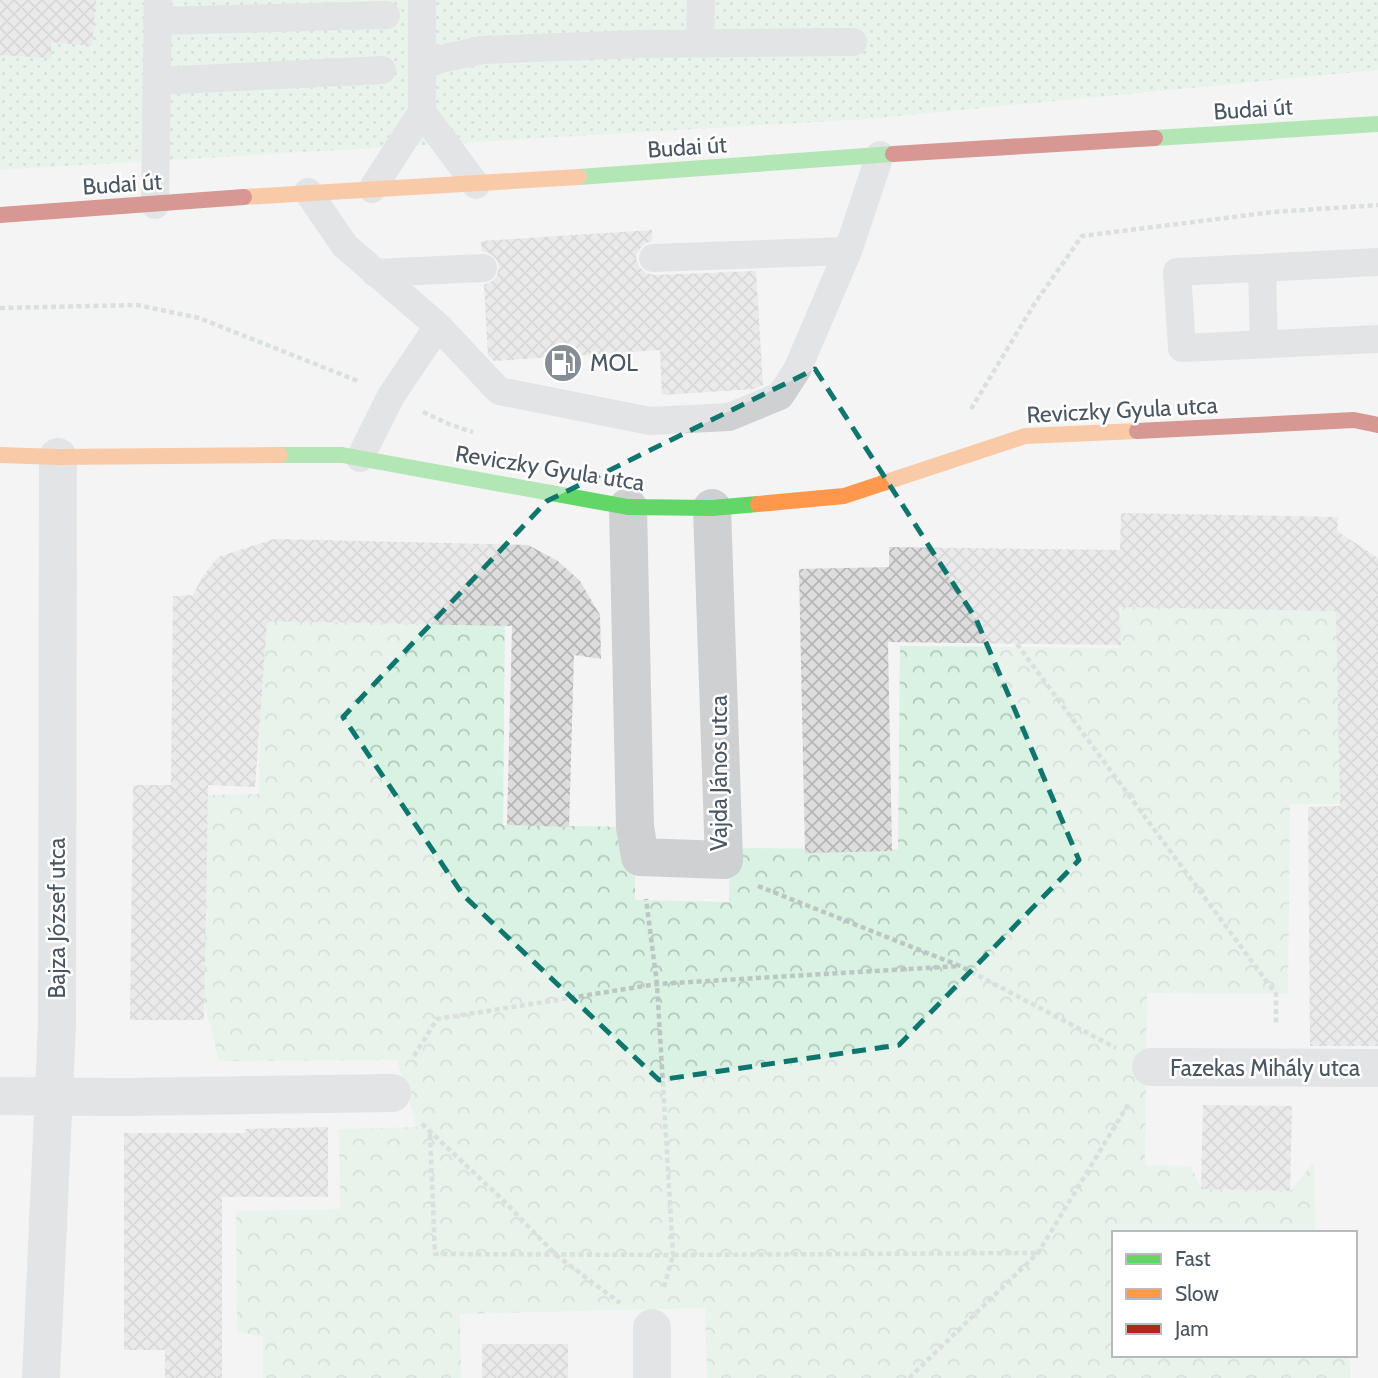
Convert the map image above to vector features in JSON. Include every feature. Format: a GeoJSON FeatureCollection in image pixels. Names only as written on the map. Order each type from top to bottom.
{"type":"FeatureCollection","features":[{"type":"Feature","properties":{"kind":"street","name":"Budai út"},"geometry":{"type":"LineString","coordinates":[[0,215],[308,192],[476,185],[880,155],[1378,124]]}},
{"type":"Feature","properties":{"kind":"street","name":"Reviczky Gyula utca"},"geometry":{"type":"LineString","coordinates":[[0,455],[342,455],[628,507],[712,508],[844,496],[1025,436],[1354,420],[1378,425]]}},
{"type":"Feature","properties":{"kind":"street","name":"Bajza József utca"},"geometry":{"type":"LineString","coordinates":[[41,1378],[44,1274],[55,1096],[58,457]]}},
{"type":"Feature","properties":{"kind":"street"},"geometry":{"type":"LineString","coordinates":[[628,507],[635,827],[640,857]]}},
{"type":"Feature","properties":{"kind":"street","name":"Vajda János utca"},"geometry":{"type":"LineString","coordinates":[[640,857],[724,860],[712,508]]}},
{"type":"Feature","properties":{"kind":"street","name":"Fazekas Mihály utca"},"geometry":{"type":"LineString","coordinates":[[1152,1067],[1378,1068]]}},
{"type":"Feature","properties":{"kind":"street"},"geometry":{"type":"LineString","coordinates":[[0,1096],[392,1093]]}},
{"type":"Feature","properties":{"kind":"street"},"geometry":{"type":"LineString","coordinates":[[652,1328],[652,1378]]}},
{"type":"Feature","properties":{"kind":"lane"},"geometry":{"type":"LineString","coordinates":[[372,189],[422,111],[422,0]]}},
{"type":"Feature","properties":{"kind":"lane"},"geometry":{"type":"LineString","coordinates":[[700,43],[701,0]]}},
{"type":"Feature","properties":{"kind":"lane"},"geometry":{"type":"LineString","coordinates":[[155,205],[158,11],[386,15]]}},
{"type":"Feature","properties":{"kind":"lane"},"geometry":{"type":"LineString","coordinates":[[422,63],[482,50],[700,43],[853,42]]}},
{"type":"Feature","properties":{"kind":"lane"},"geometry":{"type":"LineString","coordinates":[[157,81],[382,69]]}},
{"type":"Feature","properties":{"kind":"lane"},"geometry":{"type":"LineString","coordinates":[[422,111],[476,185]]}},
{"type":"Feature","properties":{"kind":"lane"},"geometry":{"type":"LineString","coordinates":[[308,192],[345,246],[438,326],[499,391],[650,421],[729,417],[780,396],[797,370],[848,251],[880,155]]}},
{"type":"Feature","properties":{"kind":"lane"},"geometry":{"type":"LineString","coordinates":[[653,258],[848,251]]}},
{"type":"Feature","properties":{"kind":"lane"},"geometry":{"type":"LineString","coordinates":[[1378,262],[1177,272],[1182,348],[1378,339]]}},
{"type":"Feature","properties":{"kind":"lane"},"geometry":{"type":"LineString","coordinates":[[375,273],[483,268]]}},
{"type":"Feature","properties":{"kind":"lane"},"geometry":{"type":"LineString","coordinates":[[1262,268],[1264,345]]}},
{"type":"Feature","properties":{"kind":"lane"},"geometry":{"type":"LineString","coordinates":[[360,458],[391,396],[438,326]]}},
{"type":"Feature","properties":{"kind":"path"},"geometry":{"type":"LineString","coordinates":[[969,412],[1035,303],[1082,236],[1273,212],[1378,205]]}},
{"type":"Feature","properties":{"kind":"path"},"geometry":{"type":"LineString","coordinates":[[0,309],[137,305],[199,318],[330,369],[451,425],[475,433]]}},
{"type":"Feature","properties":{"kind":"path"},"geometry":{"type":"LineString","coordinates":[[1017,644],[1276,994],[1277,1068]]}},
{"type":"Feature","properties":{"kind":"path"},"geometry":{"type":"LineString","coordinates":[[640,857],[657,984],[673,1255]]}},
{"type":"Feature","properties":{"kind":"path"},"geometry":{"type":"LineString","coordinates":[[724,860],[759,887],[960,966],[1152,1067],[1038,1253],[909,1378]]}},
{"type":"Feature","properties":{"kind":"path"},"geometry":{"type":"LineString","coordinates":[[652,1328],[556,1255],[392,1093],[437,1019],[657,984],[960,966]]}},
{"type":"Feature","properties":{"kind":"path"},"geometry":{"type":"LineString","coordinates":[[430,1133],[435,1254],[1038,1253]]}},
{"type":"Feature","properties":{"kind":"highlighted area"},"geometry":{"type":"Polygon","coordinates":[[[815,369],[976,619],[1079,860],[899,1045],[659,1080],[463,895],[343,717],[547,501],[815,369]]]}},
{"type":"Feature","properties":{"kind":"green space"},"geometry":{"type":"Polygon","coordinates":[[[0,0],[1378,0],[1378,70],[867,119],[0,170],[0,0]]]}},
{"type":"Feature","properties":{"kind":"green space"},"geometry":{"type":"Polygon","coordinates":[[[1121,602],[1342,604],[1339,804],[1290,804],[1288,994],[1147,993],[1145,1165],[1191,1166],[1201,1189],[1290,1191],[1314,1162],[1315,1231],[1112,1231],[1112,1357],[1350,1357],[1350,1378],[707,1378],[705,1308],[460,1314],[461,1378],[263,1378],[263,1337],[237,1331],[236,1211],[340,1209],[339,1129],[417,1127],[397,1060],[219,1061],[204,1002],[207,795],[259,794],[261,615],[505,617],[503,825],[635,827],[635,900],[729,902],[730,848],[898,849],[900,646],[1119,648],[1121,602]]]}},
{"type":"Feature","properties":{"kind":"building"},"geometry":{"type":"Polygon","coordinates":[[[0,0],[96,0],[92,46],[51,42],[51,58],[0,55],[0,0]]]}},
{"type":"Feature","properties":{"kind":"building"},"geometry":{"type":"Polygon","coordinates":[[[652,230],[652,241],[644,244],[636,258],[639,267],[646,273],[654,275],[756,271],[763,385],[754,389],[662,395],[660,350],[494,361],[488,355],[484,285],[497,276],[499,267],[491,254],[482,251],[481,241],[652,230]]]}},
{"type":"Feature","properties":{"kind":"building"},"geometry":{"type":"Polygon","coordinates":[[[1121,513],[1338,517],[1337,531],[1378,558],[1378,1046],[1310,1046],[1308,807],[1340,806],[1336,611],[1119,607],[1121,645],[888,642],[892,851],[805,853],[799,569],[889,567],[889,547],[1120,550],[1121,513]]]}},
{"type":"Feature","properties":{"kind":"building"},"geometry":{"type":"Polygon","coordinates":[[[274,539],[528,545],[558,561],[580,581],[600,615],[601,659],[574,655],[569,827],[507,825],[512,626],[267,621],[255,787],[208,785],[204,1020],[130,1020],[133,785],[171,785],[173,596],[193,595],[218,557],[274,539]]]}},
{"type":"Feature","properties":{"kind":"building"},"geometry":{"type":"Polygon","coordinates":[[[1203,1105],[1292,1106],[1290,1191],[1201,1189],[1203,1105]]]}},
{"type":"Feature","properties":{"kind":"building"},"geometry":{"type":"Polygon","coordinates":[[[328,1127],[328,1197],[222,1197],[222,1378],[165,1378],[165,1350],[124,1350],[124,1133],[245,1133],[245,1129],[328,1127]]]}},
{"type":"Feature","properties":{"kind":"building"},"geometry":{"type":"Polygon","coordinates":[[[482,1344],[568,1344],[568,1378],[482,1378],[482,1344]]]}},
{"type":"Feature","properties":{"kind":"traffic: fast"},"geometry":{"type":"LineString","coordinates":[[1155,138],[1378,124]]}},
{"type":"Feature","properties":{"kind":"traffic: fast"},"geometry":{"type":"LineString","coordinates":[[579,177],[893,154]]}},
{"type":"Feature","properties":{"kind":"traffic: fast"},"geometry":{"type":"LineString","coordinates":[[280,455],[342,455],[628,507],[712,508],[758,504]]}},
{"type":"Feature","properties":{"kind":"traffic: slow"},"geometry":{"type":"LineString","coordinates":[[244,197],[579,177]]}},
{"type":"Feature","properties":{"kind":"traffic: slow"},"geometry":{"type":"LineString","coordinates":[[758,504],[844,496],[1025,436],[1137,431]]}},
{"type":"Feature","properties":{"kind":"traffic: slow"},"geometry":{"type":"LineString","coordinates":[[0,455],[280,455]]}},
{"type":"Feature","properties":{"kind":"traffic: jam"},"geometry":{"type":"LineString","coordinates":[[893,154],[1155,138]]}},
{"type":"Feature","properties":{"kind":"traffic: jam"},"geometry":{"type":"LineString","coordinates":[[0,215],[244,197]]}},
{"type":"Feature","properties":{"kind":"traffic: jam"},"geometry":{"type":"LineString","coordinates":[[1137,431],[1354,420],[1378,425]]}},
{"type":"Feature","properties":{"kind":"place","name":"MOL"},"geometry":{"type":"Point","coordinates":[563,363]}}]}
